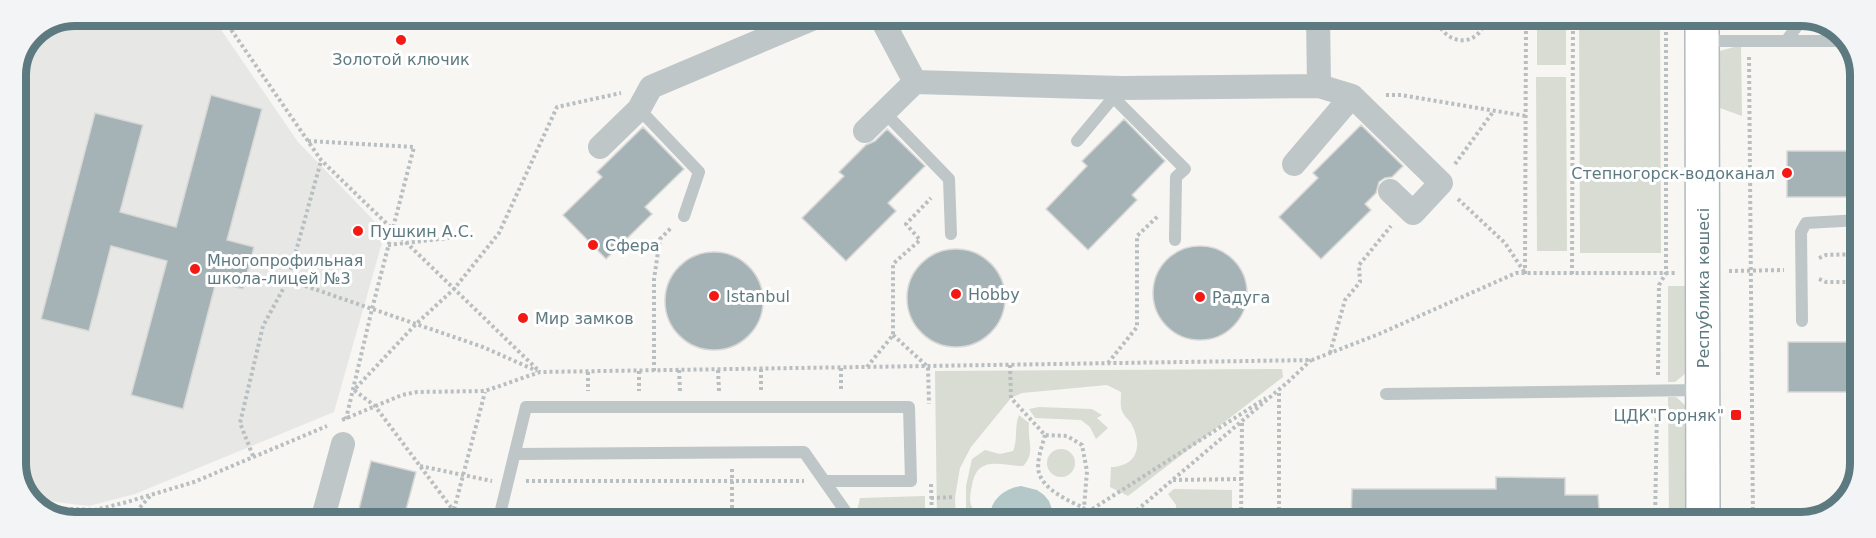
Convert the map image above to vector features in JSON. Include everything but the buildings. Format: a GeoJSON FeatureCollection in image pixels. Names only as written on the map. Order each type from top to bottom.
{"type":"FeatureCollection","features":[{"type":"Feature","properties":{"kind":"street"},"geometry":{"type":"LineString","coordinates":[[600,147],[639,109],[651,87],[795,26]]}},
{"type":"Feature","properties":{"kind":"street"},"geometry":{"type":"LineString","coordinates":[[885,26],[915,82]]}},
{"type":"Feature","properties":{"kind":"street"},"geometry":{"type":"LineString","coordinates":[[1318,26],[1319,86]]}},
{"type":"Feature","properties":{"kind":"street","name":"Республика көшесі"},"geometry":{"type":"LineString","coordinates":[[1702,29],[1703,513]]}},
{"type":"Feature","properties":{"kind":"street"},"geometry":{"type":"LineString","coordinates":[[865,131],[915,82],[1118,93],[1319,86],[1352,96],[1441,183],[1413,213],[1399,199]]}},
{"type":"Feature","properties":{"kind":"street"},"geometry":{"type":"LineString","coordinates":[[1294,164],[1352,96]]}},
{"type":"Feature","properties":{"kind":"street"},"geometry":{"type":"LineString","coordinates":[[324,513],[343,444]]}},
{"type":"Feature","properties":{"kind":"lane"},"geometry":{"type":"LineString","coordinates":[[1786,40],[1797,26]]}},
{"type":"Feature","properties":{"kind":"lane"},"geometry":{"type":"LineString","coordinates":[[1702,29],[1749,41],[1837,41]]}},
{"type":"Feature","properties":{"kind":"lane"},"geometry":{"type":"LineString","coordinates":[[1077,141],[1118,93],[1185,169],[1176,177],[1175,240]]}},
{"type":"Feature","properties":{"kind":"lane"},"geometry":{"type":"LineString","coordinates":[[639,109],[699,172],[684,216]]}},
{"type":"Feature","properties":{"kind":"lane"},"geometry":{"type":"LineString","coordinates":[[885,112],[949,179],[951,234]]}},
{"type":"Feature","properties":{"kind":"lane"},"geometry":{"type":"LineString","coordinates":[[1802,321],[1801,232],[1806,223],[1850,221]]}},
{"type":"Feature","properties":{"kind":"lane"},"geometry":{"type":"LineString","coordinates":[[1386,394],[1703,390]]}},
{"type":"Feature","properties":{"kind":"lane"},"geometry":{"type":"LineString","coordinates":[[500,513],[526,407],[909,407],[910,481],[824,481]]}},
{"type":"Feature","properties":{"kind":"lane"},"geometry":{"type":"LineString","coordinates":[[515,454],[804,452],[847,513]]}},
{"type":"Feature","properties":{"kind":"path"},"geometry":{"type":"LineString","coordinates":[[229,26],[321,160],[540,372]]}},
{"type":"Feature","properties":{"kind":"path"},"geometry":{"type":"LineString","coordinates":[[1439,26],[1448,36],[1459,40],[1470,40],[1478,34],[1483,26]]}},
{"type":"Feature","properties":{"kind":"path"},"geometry":{"type":"LineString","coordinates":[[1525,274],[1526,26]]}},
{"type":"Feature","properties":{"kind":"path"},"geometry":{"type":"LineString","coordinates":[[1572,274],[1573,26]]}},
{"type":"Feature","properties":{"kind":"path"},"geometry":{"type":"LineString","coordinates":[[1655,513],[1659,285],[1666,273],[1666,26]]}},
{"type":"Feature","properties":{"kind":"path"},"geometry":{"type":"LineString","coordinates":[[1749,41],[1753,513]]}},
{"type":"Feature","properties":{"kind":"path"},"geometry":{"type":"LineString","coordinates":[[354,390],[416,324],[454,289],[499,233],[557,107],[651,87]]}},
{"type":"Feature","properties":{"kind":"path"},"geometry":{"type":"LineString","coordinates":[[1352,96],[1401,95],[1526,116]]}},
{"type":"Feature","properties":{"kind":"path"},"geometry":{"type":"LineString","coordinates":[[1493,112],[1441,183],[1505,243],[1525,274]]}},
{"type":"Feature","properties":{"kind":"path"},"geometry":{"type":"LineString","coordinates":[[308,141],[414,147],[372,309],[346,418],[343,444]]}},
{"type":"Feature","properties":{"kind":"path"},"geometry":{"type":"LineString","coordinates":[[254,456],[240,423],[263,326],[288,280],[321,160]]}},
{"type":"Feature","properties":{"kind":"path"},"geometry":{"type":"LineString","coordinates":[[867,368],[893,335],[893,264],[920,240],[906,224],[949,179]]}},
{"type":"Feature","properties":{"kind":"path"},"geometry":{"type":"LineString","coordinates":[[1107,363],[1137,327],[1137,236],[1176,198]]}},
{"type":"Feature","properties":{"kind":"path"},"geometry":{"type":"LineString","coordinates":[[1330,353],[1345,300],[1360,282],[1359,265],[1399,199]]}},
{"type":"Feature","properties":{"kind":"path"},"geometry":{"type":"LineString","coordinates":[[654,371],[654,279],[660,239],[684,216]]}},
{"type":"Feature","properties":{"kind":"path"},"geometry":{"type":"LineString","coordinates":[[388,245],[457,237]]}},
{"type":"Feature","properties":{"kind":"path"},"geometry":{"type":"LineString","coordinates":[[56,508],[95,510],[194,482],[402,395],[417,392],[485,391],[540,372],[1312,360],[1379,334],[1516,273],[1666,273],[1800,269],[1826,255],[1850,254]]}},
{"type":"Feature","properties":{"kind":"path"},"geometry":{"type":"LineString","coordinates":[[1800,269],[1826,282],[1850,282]]}},
{"type":"Feature","properties":{"kind":"path"},"geometry":{"type":"LineString","coordinates":[[288,280],[483,347],[540,372]]}},
{"type":"Feature","properties":{"kind":"path"},"geometry":{"type":"LineString","coordinates":[[893,335],[928,367]]}},
{"type":"Feature","properties":{"kind":"path"},"geometry":{"type":"LineString","coordinates":[[1134,513],[1312,360]]}},
{"type":"Feature","properties":{"kind":"path"},"geometry":{"type":"LineString","coordinates":[[1010,365],[1011,398],[1045,435],[1067,436],[1082,445],[1087,471],[1084,508],[1086,513]]}},
{"type":"Feature","properties":{"kind":"path"},"geometry":{"type":"LineString","coordinates":[[354,390],[375,406],[454,511]]}},
{"type":"Feature","properties":{"kind":"path"},"geometry":{"type":"LineString","coordinates":[[1086,513],[1279,390]]}},
{"type":"Feature","properties":{"kind":"path"},"geometry":{"type":"LineString","coordinates":[[1279,390],[1279,513]]}},
{"type":"Feature","properties":{"kind":"path"},"geometry":{"type":"LineString","coordinates":[[454,511],[485,391]]}},
{"type":"Feature","properties":{"kind":"path"},"geometry":{"type":"LineString","coordinates":[[1241,513],[1242,421]]}},
{"type":"Feature","properties":{"kind":"path"},"geometry":{"type":"LineString","coordinates":[[1045,435],[1039,460],[1040,474],[1050,488],[1084,508]]}},
{"type":"Feature","properties":{"kind":"path"},"geometry":{"type":"LineString","coordinates":[[731,453],[732,513]]}},
{"type":"Feature","properties":{"kind":"path"},"geometry":{"type":"LineString","coordinates":[[419,466],[488,481],[824,481]]}},
{"type":"Feature","properties":{"kind":"path"},"geometry":{"type":"LineString","coordinates":[[1172,480],[1241,479]]}},
{"type":"Feature","properties":{"kind":"path"},"geometry":{"type":"LineString","coordinates":[[135,513],[153,494]]}},
{"type":"Feature","properties":{"kind":"path"},"geometry":{"type":"LineString","coordinates":[[931,498],[955,497]]}},
{"type":"Feature","properties":{"kind":"shaded area","name":"Многопрофильная школа-лицей №3"},"geometry":{"type":"Polygon","coordinates":[[[65,26],[219,26],[298,142],[385,232],[334,412],[135,494],[89,506],[55,502],[38,496],[26,473],[26,65],[29,56],[34,47],[47,34],[65,26]]]}},
{"type":"Feature","properties":{"kind":"shaded area"},"geometry":{"type":"Polygon","coordinates":[[[1537,26],[1566,26],[1566,65],[1537,65],[1537,26]]]}},
{"type":"Feature","properties":{"kind":"shaded area"},"geometry":{"type":"Polygon","coordinates":[[[1579,26],[1660,26],[1661,253],[1580,253],[1579,26]]]}},
{"type":"Feature","properties":{"kind":"shaded area"},"geometry":{"type":"Polygon","coordinates":[[[1741,45],[1742,116],[1720,108],[1720,51],[1741,45]]]}},
{"type":"Feature","properties":{"kind":"shaded area"},"geometry":{"type":"Polygon","coordinates":[[[1536,77],[1566,77],[1567,251],[1537,251],[1536,77]]]}},
{"type":"Feature","properties":{"kind":"shaded area"},"geometry":{"type":"Polygon","coordinates":[[[1668,286],[1686,286],[1686,373],[1675,382],[1668,382],[1668,286]]]}},
{"type":"Feature","properties":{"kind":"shaded area"},"geometry":{"type":"Polygon","coordinates":[[[1282,369],[1283,377],[1128,496],[1110,487],[1111,467],[1127,463],[1136,453],[1137,446],[1135,431],[1121,409],[1121,392],[1107,385],[1022,393],[1011,398],[971,447],[960,468],[955,497],[956,513],[937,513],[935,371],[1282,369]]]}},
{"type":"Feature","properties":{"kind":"shaded area"},"geometry":{"type":"Polygon","coordinates":[[[1668,397],[1676,397],[1686,406],[1687,513],[1669,513],[1668,397]]]}},
{"type":"Feature","properties":{"kind":"shaded area"},"geometry":{"type":"Polygon","coordinates":[[[1039,407],[1092,409],[1102,415],[1097,418],[1108,428],[1096,439],[1090,427],[1081,420],[1035,418],[1029,409],[1039,407]]]}},
{"type":"Feature","properties":{"kind":"shaded area"},"geometry":{"type":"Polygon","coordinates":[[[1019,415],[1029,423],[1030,451],[1027,461],[1023,466],[992,464],[979,469],[975,475],[970,498],[976,513],[966,513],[966,486],[972,459],[985,450],[1000,454],[1013,451],[1019,415]]]}},
{"type":"Feature","properties":{"kind":"shaded area"},"geometry":{"type":"Polygon","coordinates":[[[1061,449],[1071,453],[1075,463],[1071,473],[1061,477],[1051,473],[1047,463],[1051,453],[1061,449]]]}},
{"type":"Feature","properties":{"kind":"shaded area"},"geometry":{"type":"Polygon","coordinates":[[[1021,486],[1037,490],[1049,501],[1053,513],[990,513],[991,508],[1002,493],[1021,486]]]}},
{"type":"Feature","properties":{"kind":"shaded area"},"geometry":{"type":"Polygon","coordinates":[[[1174,489],[1232,490],[1232,513],[1176,513],[1176,505],[1168,494],[1174,489]]]}},
{"type":"Feature","properties":{"kind":"shaded area"},"geometry":{"type":"Polygon","coordinates":[[[925,496],[925,513],[858,513],[860,498],[925,496]]]}},
{"type":"Feature","properties":{"kind":"place","name":"Золотой ключик"},"geometry":{"type":"Point","coordinates":[401,40]}},
{"type":"Feature","properties":{"kind":"place","name":"Степногорск-водоканал"},"geometry":{"type":"Point","coordinates":[1787,173]}},
{"type":"Feature","properties":{"kind":"place","name":"Пушкин А.С."},"geometry":{"type":"Point","coordinates":[358,231]}},
{"type":"Feature","properties":{"kind":"place","name":"Сфера"},"geometry":{"type":"Point","coordinates":[593,245]}},
{"type":"Feature","properties":{"kind":"place","name":"Многопрофильная школа-лицей №3"},"geometry":{"type":"Point","coordinates":[195,269]}},
{"type":"Feature","properties":{"kind":"place","name":"Hobby"},"geometry":{"type":"Point","coordinates":[956,294]}},
{"type":"Feature","properties":{"kind":"place","name":"Istanbul"},"geometry":{"type":"Point","coordinates":[714,296]}},
{"type":"Feature","properties":{"kind":"place","name":"Радуга"},"geometry":{"type":"Point","coordinates":[1200,297]}},
{"type":"Feature","properties":{"kind":"place","name":"Мир замков"},"geometry":{"type":"Point","coordinates":[523,318]}},
{"type":"Feature","properties":{"kind":"place","name":"ЦДК\"Горняк\""},"geometry":{"type":"Point","coordinates":[1736,415]}}]}
